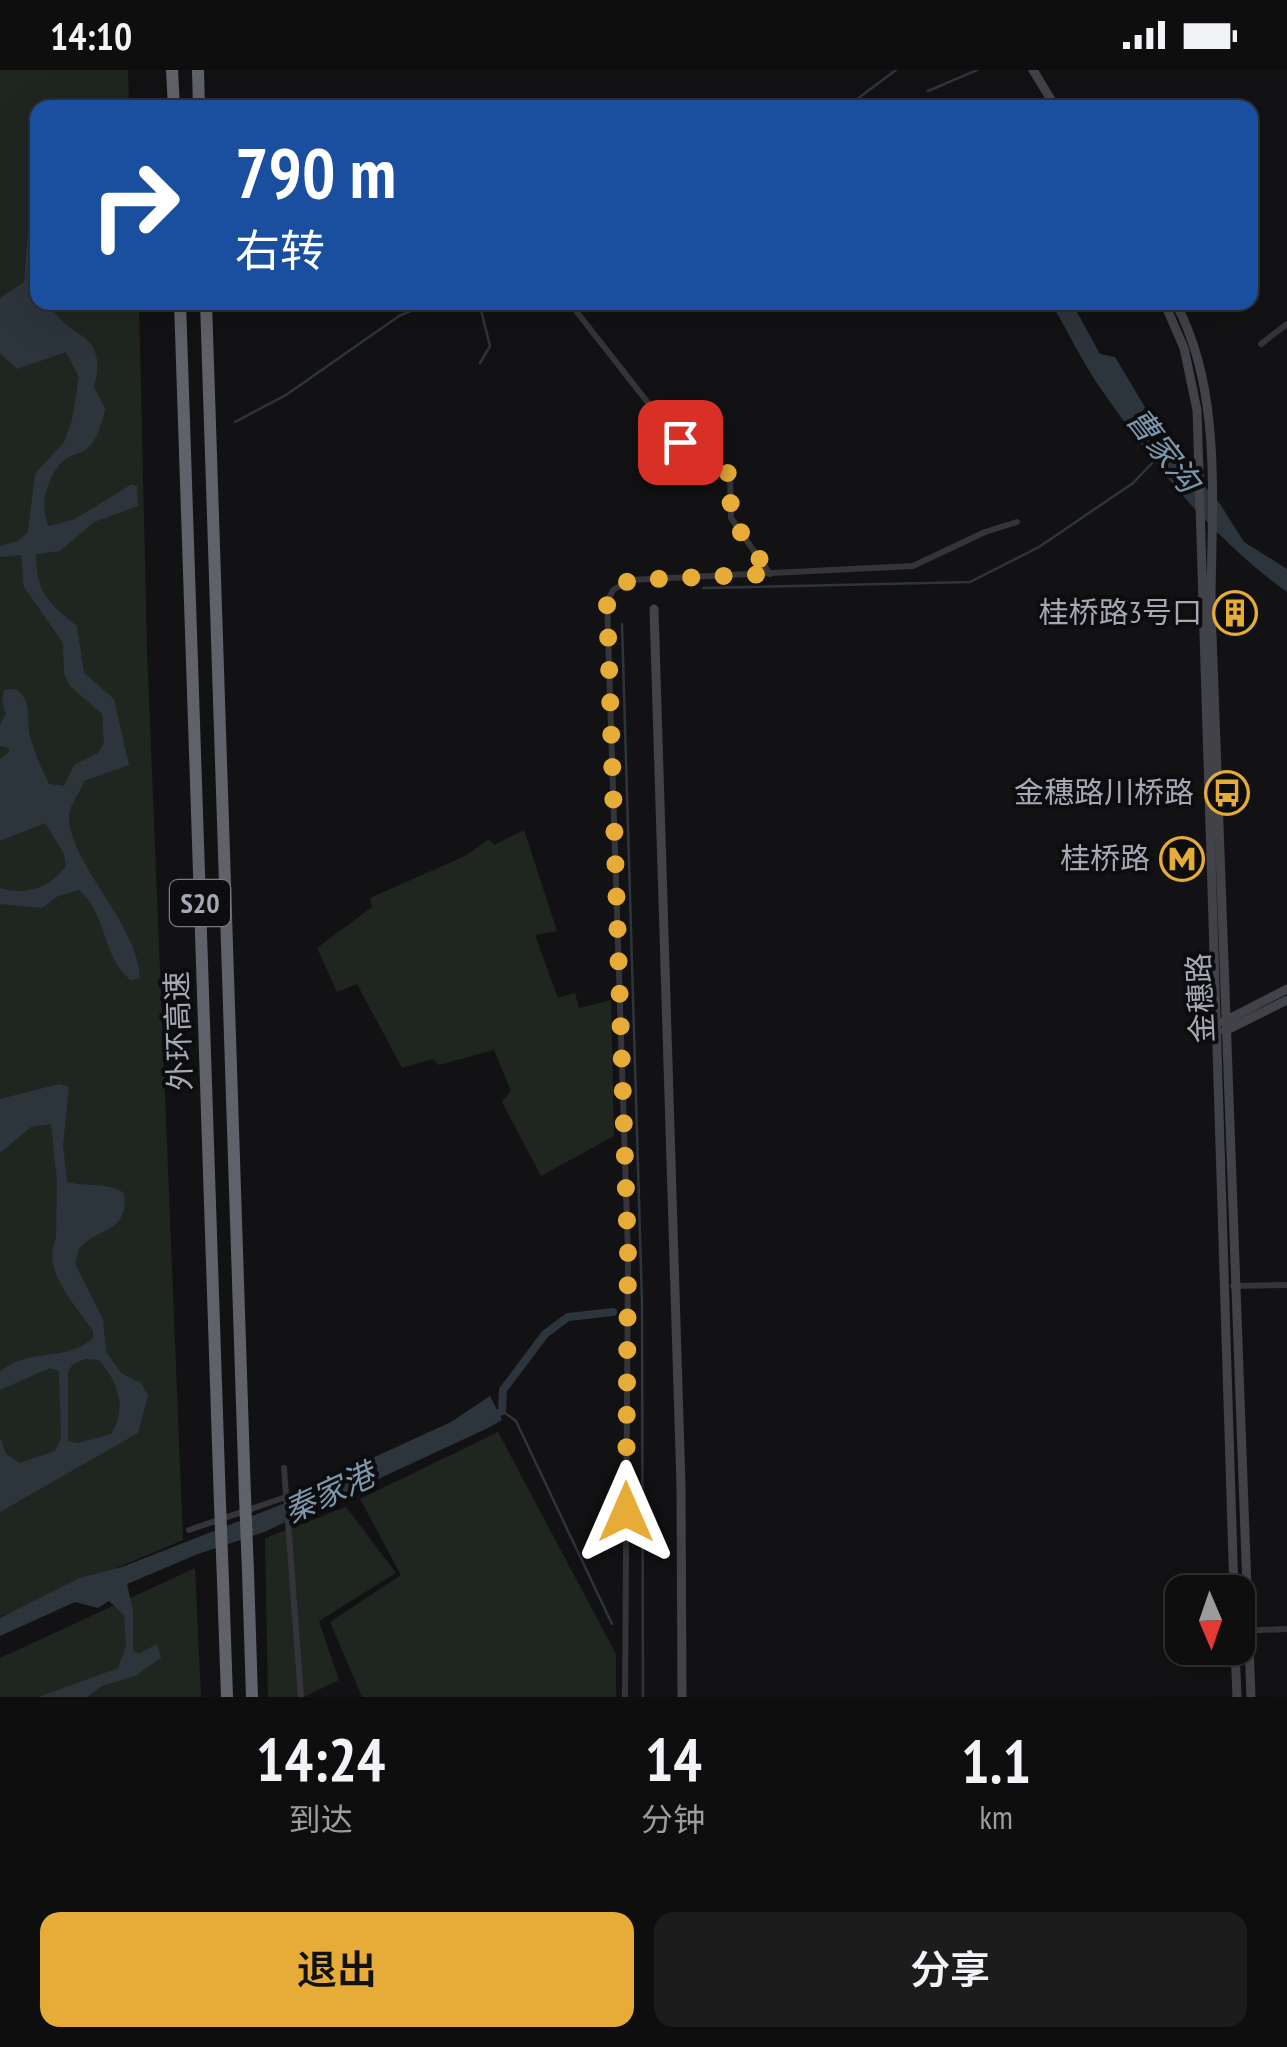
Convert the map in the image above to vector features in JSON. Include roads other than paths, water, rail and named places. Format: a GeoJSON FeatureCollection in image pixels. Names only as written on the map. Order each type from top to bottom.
{"type":"FeatureCollection","features":[{"type":"Feature","properties":{"kind":"highway"},"geometry":{"type":"LineString","coordinates":[[172,70],[174,100]]}},
{"type":"Feature","properties":{"kind":"highway"},"geometry":{"type":"LineString","coordinates":[[198,70],[199,100]]}},
{"type":"Feature","properties":{"kind":"highway","name":"外环高速"},"geometry":{"type":"LineString","coordinates":[[180,310],[227,1697]]}},
{"type":"Feature","properties":{"kind":"highway","name":"外环高速"},"geometry":{"type":"LineString","coordinates":[[206,310],[252,1697]]}},
{"type":"Feature","properties":{"kind":"street"},"geometry":{"type":"LineString","coordinates":[[1032,73],[1049,100]]}},
{"type":"Feature","properties":{"kind":"street"},"geometry":{"type":"LineString","coordinates":[[574,310],[703,473],[730,473],[731,518],[770,574]]}},
{"type":"Feature","properties":{"kind":"street","name":"金穗路"},"geometry":{"type":"LineString","coordinates":[[1168,310],[1193,384],[1200,533],[1206,565],[1222,1027],[1237,1286],[1242,1575]]}},
{"type":"Feature","properties":{"kind":"street","name":"金穗路"},"geometry":{"type":"LineString","coordinates":[[1177,310],[1197,356],[1210,464],[1211,538],[1206,565]]}},
{"type":"Feature","properties":{"kind":"street"},"geometry":{"type":"LineString","coordinates":[[1261,344],[1287,324]]}},
{"type":"Feature","properties":{"kind":"street"},"geometry":{"type":"LineString","coordinates":[[625,1697],[628,1254],[607,602],[614,590],[630,580],[912,566],[985,532],[1017,522]]}},
{"type":"Feature","properties":{"kind":"street"},"geometry":{"type":"LineString","coordinates":[[654,609],[682,1486],[682,1697]]}},
{"type":"Feature","properties":{"kind":"street"},"geometry":{"type":"LineString","coordinates":[[1222,1027],[1287,989]]}},
{"type":"Feature","properties":{"kind":"street"},"geometry":{"type":"LineString","coordinates":[[1222,1027],[1287,1000]]}},
{"type":"Feature","properties":{"kind":"street","name":"金穗路"},"geometry":{"type":"LineString","coordinates":[[1222,1027],[1224,1287],[1233,1575]]}},
{"type":"Feature","properties":{"kind":"street"},"geometry":{"type":"LineString","coordinates":[[1224,1287],[1287,1285]]}},
{"type":"Feature","properties":{"kind":"street"},"geometry":{"type":"LineString","coordinates":[[284,1468],[300,1697]]}},
{"type":"Feature","properties":{"kind":"street"},"geometry":{"type":"LineString","coordinates":[[189,1530],[287,1498]]}},
{"type":"Feature","properties":{"kind":"street"},"geometry":{"type":"LineString","coordinates":[[1255,1630],[1287,1629]]}},
{"type":"Feature","properties":{"kind":"street"},"geometry":{"type":"LineString","coordinates":[[1236,1665],[1237,1697]]}},
{"type":"Feature","properties":{"kind":"street","name":"金穗路"},"geometry":{"type":"LineString","coordinates":[[1247,1665],[1251,1697]]}},
{"type":"Feature","properties":{"kind":"water"},"geometry":{"type":"Polygon","coordinates":[[[28,233],[30,310],[54,310],[91,345],[97,368],[94,387],[105,409],[90,446],[63,461],[53,475],[44,501],[49,526],[75,519],[132,484],[137,486],[138,506],[94,522],[60,551],[36,554],[46,596],[77,626],[84,673],[114,699],[129,765],[84,781],[69,817],[80,854],[137,958],[140,978],[131,980],[115,960],[95,911],[79,890],[58,896],[42,908],[0,904],[0,888],[36,888],[52,880],[66,866],[64,854],[45,823],[0,841],[0,759],[9,752],[9,748],[0,746],[0,725],[6,714],[2,703],[4,690],[16,689],[25,699],[32,742],[49,784],[64,786],[74,765],[98,753],[104,743],[102,714],[70,686],[64,674],[63,643],[24,587],[21,555],[0,557],[0,546],[18,541],[28,532],[35,474],[64,442],[79,377],[66,352],[17,369],[0,353],[0,298],[24,282],[28,233]]]}},
{"type":"Feature","properties":{"kind":"water","name":"曹家沟"},"geometry":{"type":"Polygon","coordinates":[[[1055,310],[1076,310],[1100,354],[1115,357],[1164,439],[1220,504],[1244,542],[1287,569],[1287,592],[1209,524],[1163,472],[1094,379],[1055,310]]]}},
{"type":"Feature","properties":{"kind":"water"},"geometry":{"type":"Polygon","coordinates":[[[59,1084],[69,1087],[63,1145],[67,1182],[111,1187],[124,1193],[121,1216],[80,1248],[75,1264],[103,1319],[106,1352],[121,1373],[141,1383],[148,1395],[138,1433],[0,1512],[0,1438],[6,1454],[20,1463],[55,1451],[61,1438],[59,1371],[50,1368],[0,1390],[0,1372],[22,1360],[82,1346],[93,1338],[93,1331],[63,1287],[53,1263],[57,1180],[51,1124],[31,1127],[0,1153],[0,1099],[59,1084]],[[85,1359],[73,1364],[68,1372],[68,1441],[78,1443],[111,1434],[116,1424],[119,1396],[99,1360],[85,1359]]]}},
{"type":"Feature","properties":{"kind":"water"},"geometry":{"type":"Polygon","coordinates":[[[490,1396],[502,1420],[488,1428],[264,1532],[127,1584],[133,1611],[133,1650],[138,1654],[157,1644],[161,1658],[135,1676],[102,1686],[87,1697],[39,1697],[118,1668],[126,1646],[124,1615],[109,1601],[98,1608],[75,1602],[0,1636],[0,1618],[80,1578],[122,1567],[303,1496],[331,1477],[451,1422],[490,1396]]]}},
{"type":"Feature","properties":{"kind":"waterway"},"geometry":{"type":"LineString","coordinates":[[856,100],[896,70]]}},
{"type":"Feature","properties":{"kind":"waterway"},"geometry":{"type":"LineString","coordinates":[[928,91],[977,70]]}},
{"type":"Feature","properties":{"kind":"waterway"},"geometry":{"type":"LineString","coordinates":[[235,422],[286,395],[413,310]]}},
{"type":"Feature","properties":{"kind":"waterway"},"geometry":{"type":"LineString","coordinates":[[480,363],[490,346],[481,310]]}},
{"type":"Feature","properties":{"kind":"waterway"},"geometry":{"type":"LineString","coordinates":[[703,588],[970,582],[1039,547],[1133,483],[1157,458]]}},
{"type":"Feature","properties":{"kind":"waterway"},"geometry":{"type":"LineString","coordinates":[[622,624],[642,1303],[643,1697]]}},
{"type":"Feature","properties":{"kind":"waterway","name":"秦家港"},"geometry":{"type":"LineString","coordinates":[[492,1416],[502,1411],[503,1390],[545,1334],[568,1317],[613,1312]]}},
{"type":"Feature","properties":{"kind":"waterway"},"geometry":{"type":"LineString","coordinates":[[502,1411],[516,1421],[612,1624]]}},
{"type":"Feature","properties":{"kind":"place","name":"桂桥路3号口"},"geometry":{"type":"Point","coordinates":[1235,613]}},
{"type":"Feature","properties":{"kind":"place","name":"金穗路川桥路"},"geometry":{"type":"Point","coordinates":[1227,793]}},
{"type":"Feature","properties":{"kind":"place","name":"桂桥路"},"geometry":{"type":"Point","coordinates":[1182,859]}}]}
